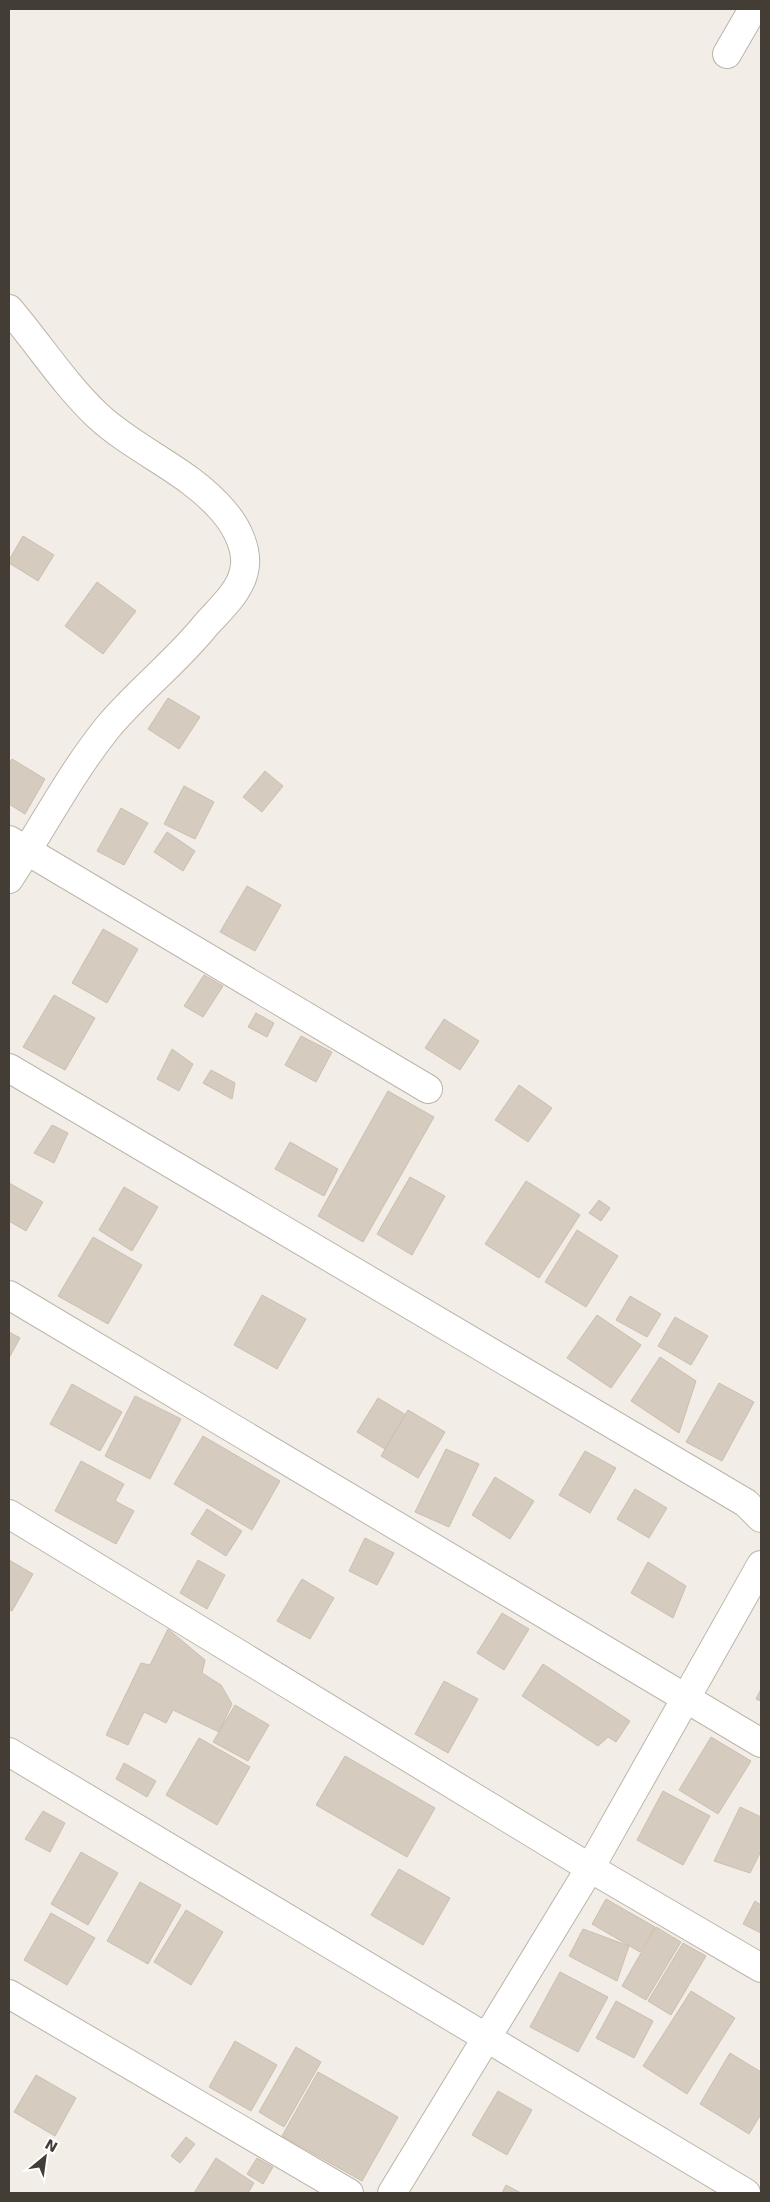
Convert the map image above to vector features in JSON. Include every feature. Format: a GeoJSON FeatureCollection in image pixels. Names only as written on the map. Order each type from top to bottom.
{"type":"FeatureCollection","features":[{"type":"Feature","properties":{"kind":"street"},"geometry":{"type":"LineString","coordinates":[[727,54],[753,9]]}},
{"type":"Feature","properties":{"kind":"street"},"geometry":{"type":"LineString","coordinates":[[9,309],[80,397],[99,416],[127,439],[184,476],[225,513],[238,533],[245,555],[244,572],[234,591],[195,639],[130,702],[107,729],[18,845],[9,879]]}},
{"type":"Feature","properties":{"kind":"street"},"geometry":{"type":"LineString","coordinates":[[18,845],[428,1089]]}},
{"type":"Feature","properties":{"kind":"street"},"geometry":{"type":"LineString","coordinates":[[9,1068],[746,1503],[761,1518]]}},
{"type":"Feature","properties":{"kind":"street"},"geometry":{"type":"LineString","coordinates":[[9,1295],[761,1743]]}},
{"type":"Feature","properties":{"kind":"street"},"geometry":{"type":"LineString","coordinates":[[9,1514],[590,1868],[761,1968]]}},
{"type":"Feature","properties":{"kind":"street"},"geometry":{"type":"LineString","coordinates":[[392,2193],[590,1868],[761,1565]]}},
{"type":"Feature","properties":{"kind":"street"},"geometry":{"type":"LineString","coordinates":[[9,1752],[746,2193]]}},
{"type":"Feature","properties":{"kind":"street"},"geometry":{"type":"LineString","coordinates":[[9,1994],[349,2193]]}},
{"type":"Feature","properties":{"kind":"building"},"geometry":{"type":"Polygon","coordinates":[[[23,536],[54,555],[38,581],[9,563],[23,536]]]}},
{"type":"Feature","properties":{"kind":"building"},"geometry":{"type":"Polygon","coordinates":[[[97,582],[136,611],[103,654],[65,626],[97,582]]]}},
{"type":"Feature","properties":{"kind":"building"},"geometry":{"type":"Polygon","coordinates":[[[168,698],[200,717],[179,749],[148,729],[168,698]]]}},
{"type":"Feature","properties":{"kind":"building"},"geometry":{"type":"Polygon","coordinates":[[[12,759],[45,779],[25,814],[9,804],[9,764],[12,759]]]}},
{"type":"Feature","properties":{"kind":"building"},"geometry":{"type":"Polygon","coordinates":[[[265,771],[283,786],[262,812],[243,797],[265,771]]]}},
{"type":"Feature","properties":{"kind":"building"},"geometry":{"type":"Polygon","coordinates":[[[184,786],[214,802],[195,839],[164,824],[184,786]]]}},
{"type":"Feature","properties":{"kind":"building"},"geometry":{"type":"Polygon","coordinates":[[[121,808],[148,823],[124,865],[97,851],[121,808]]]}},
{"type":"Feature","properties":{"kind":"building"},"geometry":{"type":"Polygon","coordinates":[[[167,832],[195,851],[183,871],[154,852],[167,832]]]}},
{"type":"Feature","properties":{"kind":"building"},"geometry":{"type":"Polygon","coordinates":[[[247,886],[281,905],[255,951],[220,932],[247,886]]]}},
{"type":"Feature","properties":{"kind":"building"},"geometry":{"type":"Polygon","coordinates":[[[103,929],[138,949],[107,1003],[72,983],[103,929]]]}},
{"type":"Feature","properties":{"kind":"building"},"geometry":{"type":"Polygon","coordinates":[[[204,975],[223,986],[203,1017],[184,1006],[204,975]]]}},
{"type":"Feature","properties":{"kind":"building"},"geometry":{"type":"Polygon","coordinates":[[[54,995],[95,1018],[65,1070],[23,1047],[54,995]]]}},
{"type":"Feature","properties":{"kind":"building"},"geometry":{"type":"Polygon","coordinates":[[[256,1013],[274,1023],[267,1037],[248,1027],[256,1013]]]}},
{"type":"Feature","properties":{"kind":"building"},"geometry":{"type":"Polygon","coordinates":[[[444,1019],[479,1041],[460,1070],[425,1048],[444,1019]]]}},
{"type":"Feature","properties":{"kind":"building"},"geometry":{"type":"Polygon","coordinates":[[[301,1036],[332,1052],[316,1082],[285,1065],[301,1036]]]}},
{"type":"Feature","properties":{"kind":"building"},"geometry":{"type":"Polygon","coordinates":[[[172,1049],[193,1064],[179,1091],[157,1079],[172,1049]]]}},
{"type":"Feature","properties":{"kind":"building"},"geometry":{"type":"Polygon","coordinates":[[[211,1070],[235,1083],[232,1099],[203,1083],[211,1070]]]}},
{"type":"Feature","properties":{"kind":"building"},"geometry":{"type":"Polygon","coordinates":[[[519,1085],[552,1108],[528,1142],[495,1120],[519,1085]]]}},
{"type":"Feature","properties":{"kind":"building"},"geometry":{"type":"Polygon","coordinates":[[[388,1091],[434,1117],[363,1242],[318,1216],[388,1091]]]}},
{"type":"Feature","properties":{"kind":"building"},"geometry":{"type":"Polygon","coordinates":[[[52,1125],[68,1133],[54,1163],[34,1153],[52,1125]]]}},
{"type":"Feature","properties":{"kind":"building"},"geometry":{"type":"Polygon","coordinates":[[[290,1142],[338,1169],[324,1196],[275,1169],[290,1142]]]}},
{"type":"Feature","properties":{"kind":"building"},"geometry":{"type":"Polygon","coordinates":[[[410,1177],[445,1196],[412,1255],[377,1234],[410,1177]]]}},
{"type":"Feature","properties":{"kind":"building"},"geometry":{"type":"Polygon","coordinates":[[[526,1181],[580,1215],[539,1278],[485,1244],[526,1181]]]}},
{"type":"Feature","properties":{"kind":"building"},"geometry":{"type":"Polygon","coordinates":[[[9,1183],[43,1202],[26,1231],[9,1221],[9,1183]]]}},
{"type":"Feature","properties":{"kind":"building"},"geometry":{"type":"Polygon","coordinates":[[[124,1187],[158,1207],[132,1251],[99,1230],[124,1187]]]}},
{"type":"Feature","properties":{"kind":"building"},"geometry":{"type":"Polygon","coordinates":[[[599,1200],[610,1208],[601,1221],[589,1213],[599,1200]]]}},
{"type":"Feature","properties":{"kind":"building"},"geometry":{"type":"Polygon","coordinates":[[[577,1230],[618,1256],[586,1307],[545,1282],[577,1230]]]}},
{"type":"Feature","properties":{"kind":"building"},"geometry":{"type":"Polygon","coordinates":[[[93,1237],[142,1265],[108,1324],[58,1296],[93,1237]]]}},
{"type":"Feature","properties":{"kind":"building"},"geometry":{"type":"Polygon","coordinates":[[[262,1295],[306,1319],[277,1369],[234,1345],[262,1295]]]}},
{"type":"Feature","properties":{"kind":"building"},"geometry":{"type":"Polygon","coordinates":[[[630,1296],[661,1314],[647,1337],[616,1320],[630,1296]]]}},
{"type":"Feature","properties":{"kind":"building"},"geometry":{"type":"Polygon","coordinates":[[[597,1315],[641,1345],[611,1388],[567,1358],[597,1315]]]}},
{"type":"Feature","properties":{"kind":"building"},"geometry":{"type":"Polygon","coordinates":[[[675,1317],[708,1336],[691,1365],[658,1346],[675,1317]]]}},
{"type":"Feature","properties":{"kind":"building"},"geometry":{"type":"Polygon","coordinates":[[[9,1332],[20,1338],[9,1358],[9,1332]]]}},
{"type":"Feature","properties":{"kind":"building"},"geometry":{"type":"Polygon","coordinates":[[[660,1357],[696,1381],[679,1433],[631,1401],[660,1357]]]}},
{"type":"Feature","properties":{"kind":"building"},"geometry":{"type":"Polygon","coordinates":[[[719,1383],[754,1402],[722,1461],[686,1442],[719,1383]]]}},
{"type":"Feature","properties":{"kind":"building"},"geometry":{"type":"Polygon","coordinates":[[[72,1384],[122,1412],[100,1451],[50,1424],[72,1384]]]}},
{"type":"Feature","properties":{"kind":"building"},"geometry":{"type":"Polygon","coordinates":[[[135,1396],[181,1419],[150,1479],[105,1456],[135,1396]]]}},
{"type":"Feature","properties":{"kind":"building"},"geometry":{"type":"Polygon","coordinates":[[[378,1398],[406,1415],[385,1449],[357,1432],[378,1398]]]}},
{"type":"Feature","properties":{"kind":"building"},"geometry":{"type":"Polygon","coordinates":[[[408,1410],[445,1432],[418,1478],[381,1456],[408,1410]]]}},
{"type":"Feature","properties":{"kind":"building"},"geometry":{"type":"Polygon","coordinates":[[[203,1436],[280,1481],[252,1530],[174,1484],[203,1436]]]}},
{"type":"Feature","properties":{"kind":"building"},"geometry":{"type":"Polygon","coordinates":[[[446,1449],[479,1464],[449,1527],[415,1512],[446,1449]]]}},
{"type":"Feature","properties":{"kind":"building"},"geometry":{"type":"Polygon","coordinates":[[[585,1451],[616,1468],[590,1513],[559,1495],[585,1451]]]}},
{"type":"Feature","properties":{"kind":"building"},"geometry":{"type":"Polygon","coordinates":[[[81,1461],[124,1484],[115,1501],[134,1511],[116,1544],[55,1511],[81,1461]]]}},
{"type":"Feature","properties":{"kind":"building"},"geometry":{"type":"Polygon","coordinates":[[[495,1477],[534,1501],[510,1539],[472,1515],[495,1477]]]}},
{"type":"Feature","properties":{"kind":"building"},"geometry":{"type":"Polygon","coordinates":[[[635,1489],[667,1508],[649,1538],[617,1519],[635,1489]]]}},
{"type":"Feature","properties":{"kind":"building"},"geometry":{"type":"Polygon","coordinates":[[[207,1509],[242,1531],[226,1556],[191,1534],[207,1509]]]}},
{"type":"Feature","properties":{"kind":"building"},"geometry":{"type":"Polygon","coordinates":[[[365,1538],[394,1553],[377,1585],[349,1571],[365,1538]]]}},
{"type":"Feature","properties":{"kind":"building"},"geometry":{"type":"Polygon","coordinates":[[[9,1560],[33,1574],[12,1611],[9,1609],[9,1560]]]}},
{"type":"Feature","properties":{"kind":"building"},"geometry":{"type":"Polygon","coordinates":[[[198,1560],[225,1575],[207,1609],[180,1593],[198,1560]]]}},
{"type":"Feature","properties":{"kind":"building"},"geometry":{"type":"Polygon","coordinates":[[[648,1562],[686,1586],[673,1618],[631,1593],[648,1562]]]}},
{"type":"Feature","properties":{"kind":"building"},"geometry":{"type":"Polygon","coordinates":[[[302,1579],[334,1598],[310,1639],[277,1621],[302,1579]]]}},
{"type":"Feature","properties":{"kind":"building"},"geometry":{"type":"Polygon","coordinates":[[[502,1613],[529,1629],[504,1670],[477,1653],[502,1613]]]}},
{"type":"Feature","properties":{"kind":"building"},"geometry":{"type":"Polygon","coordinates":[[[168,1629],[205,1660],[202,1673],[221,1685],[232,1704],[219,1732],[173,1710],[166,1723],[144,1712],[128,1745],[106,1735],[141,1663],[150,1665],[168,1629]]]}},
{"type":"Feature","properties":{"kind":"building"},"geometry":{"type":"Polygon","coordinates":[[[543,1664],[630,1721],[616,1742],[608,1737],[598,1746],[522,1696],[543,1664]]]}},
{"type":"Feature","properties":{"kind":"building"},"geometry":{"type":"Polygon","coordinates":[[[444,1681],[478,1699],[448,1753],[415,1734],[444,1681]]]}},
{"type":"Feature","properties":{"kind":"building"},"geometry":{"type":"Polygon","coordinates":[[[761,1689],[761,1701],[756,1699],[761,1689]]]}},
{"type":"Feature","properties":{"kind":"building"},"geometry":{"type":"Polygon","coordinates":[[[235,1705],[269,1725],[248,1761],[213,1742],[235,1705]]]}},
{"type":"Feature","properties":{"kind":"building"},"geometry":{"type":"Polygon","coordinates":[[[711,1737],[751,1761],[718,1814],[679,1790],[711,1737]]]}},
{"type":"Feature","properties":{"kind":"building"},"geometry":{"type":"Polygon","coordinates":[[[199,1738],[250,1767],[217,1825],[166,1795],[199,1738]]]}},
{"type":"Feature","properties":{"kind":"building"},"geometry":{"type":"Polygon","coordinates":[[[345,1756],[435,1808],[407,1857],[316,1805],[345,1756]]]}},
{"type":"Feature","properties":{"kind":"building"},"geometry":{"type":"Polygon","coordinates":[[[124,1763],[156,1781],[147,1797],[116,1779],[124,1763]]]}},
{"type":"Feature","properties":{"kind":"building"},"geometry":{"type":"Polygon","coordinates":[[[663,1791],[710,1816],[683,1865],[637,1840],[663,1791]]]}},
{"type":"Feature","properties":{"kind":"building"},"geometry":{"type":"Polygon","coordinates":[[[740,1807],[761,1817],[761,1851],[750,1873],[714,1861],[740,1807]]]}},
{"type":"Feature","properties":{"kind":"building"},"geometry":{"type":"Polygon","coordinates":[[[43,1811],[65,1823],[50,1852],[25,1839],[43,1811]]]}},
{"type":"Feature","properties":{"kind":"building"},"geometry":{"type":"Polygon","coordinates":[[[81,1852],[118,1873],[88,1925],[51,1904],[81,1852]]]}},
{"type":"Feature","properties":{"kind":"building"},"geometry":{"type":"Polygon","coordinates":[[[399,1869],[450,1898],[423,1945],[371,1915],[399,1869]]]}},
{"type":"Feature","properties":{"kind":"building"},"geometry":{"type":"Polygon","coordinates":[[[140,1882],[181,1905],[148,1964],[107,1941],[140,1882]]]}},
{"type":"Feature","properties":{"kind":"building"},"geometry":{"type":"Polygon","coordinates":[[[606,1899],[655,1927],[640,1952],[592,1924],[606,1899]]]}},
{"type":"Feature","properties":{"kind":"building"},"geometry":{"type":"Polygon","coordinates":[[[755,1901],[761,1905],[761,1933],[743,1924],[755,1901]]]}},
{"type":"Feature","properties":{"kind":"building"},"geometry":{"type":"Polygon","coordinates":[[[186,1910],[223,1932],[191,1985],[154,1962],[186,1910]]]}},
{"type":"Feature","properties":{"kind":"building"},"geometry":{"type":"Polygon","coordinates":[[[51,1913],[95,1938],[67,1985],[24,1960],[51,1913]]]}},
{"type":"Feature","properties":{"kind":"building"},"geometry":{"type":"Polygon","coordinates":[[[656,1927],[681,1942],[646,2000],[622,1986],[656,1927]]]}},
{"type":"Feature","properties":{"kind":"building"},"geometry":{"type":"Polygon","coordinates":[[[583,1929],[629,1946],[617,1981],[569,1956],[583,1929]]]}},
{"type":"Feature","properties":{"kind":"building"},"geometry":{"type":"Polygon","coordinates":[[[683,1943],[706,1956],[671,2015],[648,2001],[683,1943]]]}},
{"type":"Feature","properties":{"kind":"building"},"geometry":{"type":"Polygon","coordinates":[[[560,1972],[608,1997],[578,2052],[530,2027],[560,1972]]]}},
{"type":"Feature","properties":{"kind":"building"},"geometry":{"type":"Polygon","coordinates":[[[691,1991],[735,2018],[687,2094],[643,2066],[691,1991]]]}},
{"type":"Feature","properties":{"kind":"building"},"geometry":{"type":"Polygon","coordinates":[[[616,2001],[653,2021],[634,2058],[596,2038],[616,2001]]]}},
{"type":"Feature","properties":{"kind":"building"},"geometry":{"type":"Polygon","coordinates":[[[235,2041],[277,2065],[251,2111],[209,2087],[235,2041]]]}},
{"type":"Feature","properties":{"kind":"building"},"geometry":{"type":"Polygon","coordinates":[[[296,2047],[321,2062],[284,2127],[259,2112],[296,2047]]]}},
{"type":"Feature","properties":{"kind":"building"},"geometry":{"type":"Polygon","coordinates":[[[730,2053],[761,2072],[761,2114],[749,2134],[700,2104],[730,2053]]]}},
{"type":"Feature","properties":{"kind":"building"},"geometry":{"type":"Polygon","coordinates":[[[318,2072],[398,2117],[362,2181],[282,2136],[318,2072]]]}},
{"type":"Feature","properties":{"kind":"building"},"geometry":{"type":"Polygon","coordinates":[[[36,2075],[76,2098],[55,2136],[14,2112],[36,2075]]]}},
{"type":"Feature","properties":{"kind":"building"},"geometry":{"type":"Polygon","coordinates":[[[498,2091],[532,2110],[507,2155],[472,2135],[498,2091]]]}},
{"type":"Feature","properties":{"kind":"building"},"geometry":{"type":"Polygon","coordinates":[[[186,2137],[195,2144],[180,2163],[171,2156],[186,2137]]]}},
{"type":"Feature","properties":{"kind":"building"},"geometry":{"type":"Polygon","coordinates":[[[216,2158],[254,2183],[248,2193],[194,2193],[216,2158]]]}},
{"type":"Feature","properties":{"kind":"building"},"geometry":{"type":"Polygon","coordinates":[[[257,2158],[273,2167],[263,2184],[247,2174],[257,2158]]]}},
{"type":"Feature","properties":{"kind":"building"},"geometry":{"type":"Polygon","coordinates":[[[506,2185],[521,2193],[502,2193],[506,2185]]]}}]}
